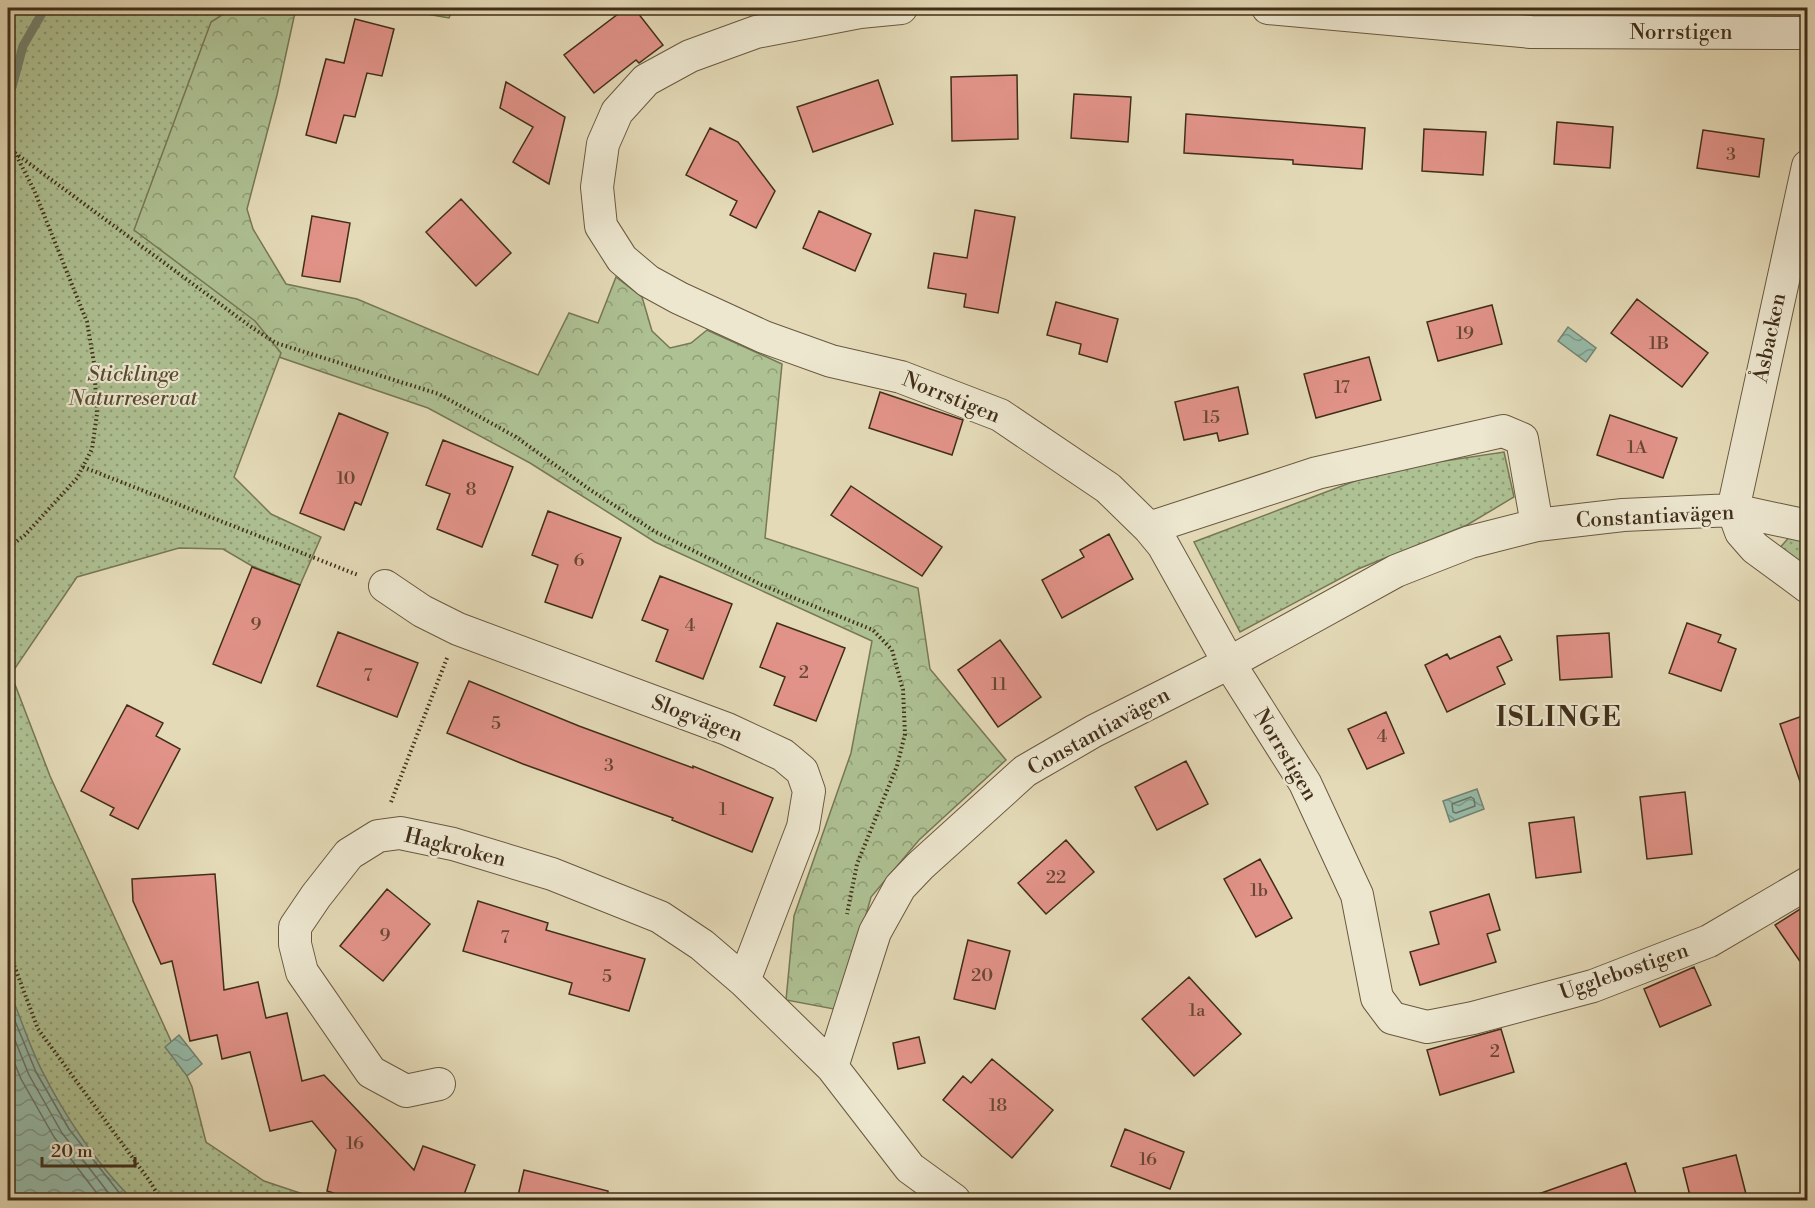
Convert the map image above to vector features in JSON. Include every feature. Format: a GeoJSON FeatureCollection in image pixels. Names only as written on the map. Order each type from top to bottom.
{"type":"FeatureCollection","features":[{"type":"Feature","properties":{"kind":"street","name":"Norrstigen"},"geometry":{"type":"LineString","coordinates":[[901,8],[860,12],[756,32],[690,56],[646,80],[617,112],[603,144],[597,187],[601,226],[622,259],[648,281],[679,298],[764,338],[831,361],[901,377],[1000,415],[1108,488],[1163,545],[1229,663],[1305,783],[1356,895],[1377,998],[1392,1018],[1427,1027]]}},
{"type":"Feature","properties":{"kind":"street","name":"Norrstigen"},"geometry":{"type":"LineString","coordinates":[[1268,8],[1531,32],[1808,33]]}},
{"type":"Feature","properties":{"kind":"street","name":"Åsbacken"},"geometry":{"type":"LineString","coordinates":[[1733,510],[1808,166]]}},
{"type":"Feature","properties":{"kind":"street"},"geometry":{"type":"LineString","coordinates":[[1149,528],[1317,473],[1503,431],[1522,439],[1537,525]]}},
{"type":"Feature","properties":{"kind":"street"},"geometry":{"type":"LineString","coordinates":[[1733,510],[1741,532],[1755,548],[1808,587]]}},
{"type":"Feature","properties":{"kind":"street","name":"Constantiavägen"},"geometry":{"type":"LineString","coordinates":[[832,1067],[875,932],[900,887],[1025,771],[1094,731],[1229,663],[1396,571],[1470,542],[1537,525],[1623,515],[1733,510],[1808,526]]}},
{"type":"Feature","properties":{"kind":"street","name":"Slogvägen"},"geometry":{"type":"LineString","coordinates":[[385,586],[422,611],[458,629],[727,729],[783,755],[802,771],[809,791],[803,827],[744,981]]}},
{"type":"Feature","properties":{"kind":"street","name":"Hagkroken"},"geometry":{"type":"LineString","coordinates":[[439,1084],[406,1090],[371,1072],[302,972],[294,944],[295,927],[316,896],[349,855],[378,836],[400,833],[453,844],[563,878],[660,917],[702,945],[744,981],[832,1067]]}},
{"type":"Feature","properties":{"kind":"street","name":"Ugglebostigen"},"geometry":{"type":"LineString","coordinates":[[1427,1027],[1473,1018],[1593,986],[1709,941],[1808,883]]}},
{"type":"Feature","properties":{"kind":"street"},"geometry":{"type":"LineString","coordinates":[[832,1067],[910,1168],[954,1200]]}},
{"type":"Feature","properties":{"kind":"path"},"geometry":{"type":"LineString","coordinates":[[8,145],[15,153],[276,343],[439,393],[516,437],[589,489],[654,531],[762,585],[873,630],[892,650],[903,690],[905,734],[897,766],[857,864],[845,922]]}},
{"type":"Feature","properties":{"kind":"path"},"geometry":{"type":"LineString","coordinates":[[8,548],[25,535],[77,478],[92,449],[97,414],[94,363],[87,322],[34,190],[15,153]]}},
{"type":"Feature","properties":{"kind":"path"},"geometry":{"type":"LineString","coordinates":[[82,467],[385,586]]}},
{"type":"Feature","properties":{"kind":"path"},"geometry":{"type":"LineString","coordinates":[[378,836],[458,629]]}},
{"type":"Feature","properties":{"kind":"path"},"geometry":{"type":"LineString","coordinates":[[8,949],[38,1029],[161,1200]]}},
{"type":"Feature","properties":{"kind":"green space","name":"Sticklinge Naturreservat"},"geometry":{"type":"Polygon","coordinates":[[[8,8],[233,8],[211,22],[134,230],[255,321],[281,353],[234,477],[271,514],[321,537],[300,585],[252,566],[223,549],[179,548],[77,577],[11,674],[50,776],[192,1087],[206,1142],[264,1181],[321,1200],[133,1200],[94,1155],[60,1104],[36,1059],[8,988],[8,8]]]}},
{"type":"Feature","properties":{"kind":"green space"},"geometry":{"type":"Polygon","coordinates":[[[28,8],[296,8],[277,95],[247,209],[253,229],[286,284],[357,299],[538,375],[569,313],[598,323],[616,277],[642,297],[652,331],[670,348],[691,343],[707,330],[782,364],[765,538],[918,588],[930,669],[1006,760],[919,840],[871,897],[839,1010],[786,1000],[794,916],[851,753],[872,641],[655,542],[530,463],[428,408],[276,356],[137,251],[8,47],[28,8]]]}},
{"type":"Feature","properties":{"kind":"green space"},"geometry":{"type":"Polygon","coordinates":[[[392,8],[453,8],[449,18],[392,8]]]}},
{"type":"Feature","properties":{"kind":"green space"},"geometry":{"type":"Polygon","coordinates":[[[1504,452],[1514,497],[1467,525],[1358,569],[1240,632],[1194,542],[1384,470],[1504,452]]]}},
{"type":"Feature","properties":{"kind":"green space"},"geometry":{"type":"Polygon","coordinates":[[[1792,534],[1807,537],[1807,575],[1777,551],[1792,534]]]}},
{"type":"Feature","properties":{"kind":"water"},"geometry":{"type":"Polygon","coordinates":[[[1568,327],[1596,348],[1586,362],[1558,341],[1568,327]]]}},
{"type":"Feature","properties":{"kind":"water"},"geometry":{"type":"Polygon","coordinates":[[[1477,789],[1484,809],[1450,822],[1443,801],[1477,789]]]}},
{"type":"Feature","properties":{"kind":"water"},"geometry":{"type":"Polygon","coordinates":[[[8,988],[36,1059],[60,1104],[94,1155],[133,1200],[8,1200],[8,988]]]}},
{"type":"Feature","properties":{"kind":"water"},"geometry":{"type":"Polygon","coordinates":[[[179,1035],[202,1064],[187,1076],[165,1047],[179,1035]]]}},
{"type":"Feature","properties":{"kind":"building"},"geometry":{"type":"Polygon","coordinates":[[[626,8],[634,8],[663,45],[639,63],[636,60],[594,93],[564,55],[626,8]]]}},
{"type":"Feature","properties":{"kind":"building"},"geometry":{"type":"Polygon","coordinates":[[[355,19],[394,29],[382,76],[367,73],[355,117],[344,115],[336,143],[306,135],[326,59],[344,63],[355,19]]]}},
{"type":"Feature","properties":{"kind":"building"},"geometry":{"type":"Polygon","coordinates":[[[1017,75],[1018,139],[952,141],[951,77],[1017,75]]]}},
{"type":"Feature","properties":{"kind":"building"},"geometry":{"type":"Polygon","coordinates":[[[878,80],[893,124],[813,152],[797,107],[878,80]]]}},
{"type":"Feature","properties":{"kind":"building"},"geometry":{"type":"Polygon","coordinates":[[[506,82],[565,117],[549,184],[513,162],[533,127],[500,108],[506,82]]]}},
{"type":"Feature","properties":{"kind":"building"},"geometry":{"type":"Polygon","coordinates":[[[1074,94],[1131,97],[1128,142],[1071,138],[1074,94]]]}},
{"type":"Feature","properties":{"kind":"building"},"geometry":{"type":"Polygon","coordinates":[[[1186,114],[1365,128],[1362,169],[1293,164],[1293,160],[1184,153],[1186,114]]]}},
{"type":"Feature","properties":{"kind":"building"},"geometry":{"type":"Polygon","coordinates":[[[1557,122],[1613,127],[1610,168],[1554,164],[1557,122]]]}},
{"type":"Feature","properties":{"kind":"building"},"geometry":{"type":"Polygon","coordinates":[[[710,128],[738,142],[775,191],[756,228],[730,215],[737,201],[686,175],[710,128]]]}},
{"type":"Feature","properties":{"kind":"building"},"geometry":{"type":"Polygon","coordinates":[[[1424,129],[1486,132],[1483,175],[1422,171],[1424,129]]]}},
{"type":"Feature","properties":{"kind":"building"},"geometry":{"type":"Polygon","coordinates":[[[1703,130],[1764,139],[1759,177],[1697,168],[1703,130]]]}},
{"type":"Feature","properties":{"kind":"building"},"geometry":{"type":"Polygon","coordinates":[[[461,199],[511,253],[476,286],[426,232],[461,199]]]}},
{"type":"Feature","properties":{"kind":"building"},"geometry":{"type":"Polygon","coordinates":[[[975,210],[1015,217],[998,313],[964,307],[966,294],[928,288],[934,253],[967,258],[975,210]]]}},
{"type":"Feature","properties":{"kind":"building"},"geometry":{"type":"Polygon","coordinates":[[[819,211],[871,234],[855,271],[803,248],[819,211]]]}},
{"type":"Feature","properties":{"kind":"building"},"geometry":{"type":"Polygon","coordinates":[[[312,216],[350,223],[340,282],[302,276],[312,216]]]}},
{"type":"Feature","properties":{"kind":"building"},"geometry":{"type":"Polygon","coordinates":[[[1637,299],[1708,353],[1682,387],[1611,333],[1637,299]]]}},
{"type":"Feature","properties":{"kind":"building"},"geometry":{"type":"Polygon","coordinates":[[[1056,302],[1118,319],[1107,362],[1079,354],[1081,344],[1047,335],[1056,302]]]}},
{"type":"Feature","properties":{"kind":"building"},"geometry":{"type":"Polygon","coordinates":[[[1492,305],[1502,344],[1438,361],[1427,322],[1492,305]]]}},
{"type":"Feature","properties":{"kind":"building"},"geometry":{"type":"Polygon","coordinates":[[[1369,357],[1381,400],[1316,418],[1304,374],[1369,357]]]}},
{"type":"Feature","properties":{"kind":"building"},"geometry":{"type":"Polygon","coordinates":[[[1238,387],[1248,434],[1219,441],[1217,433],[1184,440],[1175,402],[1238,387]]]}},
{"type":"Feature","properties":{"kind":"building"},"geometry":{"type":"Polygon","coordinates":[[[880,392],[963,420],[952,455],[869,428],[880,392]]]}},
{"type":"Feature","properties":{"kind":"building"},"geometry":{"type":"Polygon","coordinates":[[[339,413],[388,433],[361,505],[355,502],[344,530],[300,513],[339,413]]]}},
{"type":"Feature","properties":{"kind":"building"},"geometry":{"type":"Polygon","coordinates":[[[1610,415],[1677,438],[1663,478],[1597,455],[1610,415]]]}},
{"type":"Feature","properties":{"kind":"building"},"geometry":{"type":"Polygon","coordinates":[[[443,440],[513,467],[482,547],[437,529],[450,494],[426,485],[443,440]]]}},
{"type":"Feature","properties":{"kind":"building"},"geometry":{"type":"Polygon","coordinates":[[[851,486],[942,547],[922,576],[831,515],[851,486]]]}},
{"type":"Feature","properties":{"kind":"building"},"geometry":{"type":"Polygon","coordinates":[[[548,511],[621,538],[592,618],[545,602],[558,565],[532,555],[548,511]]]}},
{"type":"Feature","properties":{"kind":"building"},"geometry":{"type":"Polygon","coordinates":[[[1109,534],[1133,579],[1062,618],[1042,580],[1084,557],[1080,550],[1109,534]]]}},
{"type":"Feature","properties":{"kind":"building"},"geometry":{"type":"Polygon","coordinates":[[[252,567],[300,585],[261,683],[213,664],[252,567]]]}},
{"type":"Feature","properties":{"kind":"building"},"geometry":{"type":"Polygon","coordinates":[[[660,576],[732,604],[703,679],[656,661],[668,630],[642,620],[660,576]]]}},
{"type":"Feature","properties":{"kind":"building"},"geometry":{"type":"Polygon","coordinates":[[[777,623],[845,648],[816,721],[774,705],[785,677],[760,667],[777,623]]]}},
{"type":"Feature","properties":{"kind":"building"},"geometry":{"type":"Polygon","coordinates":[[[1687,623],[1721,635],[1718,642],[1736,649],[1721,691],[1669,673],[1687,623]]]}},
{"type":"Feature","properties":{"kind":"building"},"geometry":{"type":"Polygon","coordinates":[[[338,632],[418,663],[397,717],[317,686],[338,632]]]}},
{"type":"Feature","properties":{"kind":"building"},"geometry":{"type":"Polygon","coordinates":[[[1609,633],[1612,677],[1560,680],[1557,636],[1609,633]]]}},
{"type":"Feature","properties":{"kind":"building"},"geometry":{"type":"Polygon","coordinates":[[[1500,636],[1512,660],[1497,667],[1505,684],[1447,712],[1425,665],[1447,654],[1450,659],[1500,636]]]}},
{"type":"Feature","properties":{"kind":"building"},"geometry":{"type":"Polygon","coordinates":[[[1000,640],[1041,697],[998,727],[958,670],[1000,640]]]}},
{"type":"Feature","properties":{"kind":"building"},"geometry":{"type":"Polygon","coordinates":[[[469,681],[579,726],[693,768],[693,766],[773,798],[752,852],[672,820],[673,818],[523,764],[447,733],[469,681]]]}},
{"type":"Feature","properties":{"kind":"building"},"geometry":{"type":"Polygon","coordinates":[[[127,705],[163,723],[156,736],[180,749],[138,829],[110,815],[114,808],[81,791],[127,705]]]}},
{"type":"Feature","properties":{"kind":"building"},"geometry":{"type":"Polygon","coordinates":[[[1386,712],[1404,753],[1367,769],[1348,729],[1386,712]]]}},
{"type":"Feature","properties":{"kind":"building"},"geometry":{"type":"Polygon","coordinates":[[[1808,714],[1808,792],[1804,793],[1780,724],[1808,714]]]}},
{"type":"Feature","properties":{"kind":"building"},"geometry":{"type":"Polygon","coordinates":[[[1186,761],[1208,804],[1157,830],[1135,787],[1186,761]]]}},
{"type":"Feature","properties":{"kind":"building"},"geometry":{"type":"Polygon","coordinates":[[[1685,792],[1692,854],[1647,859],[1640,797],[1685,792]]]}},
{"type":"Feature","properties":{"kind":"building"},"geometry":{"type":"Polygon","coordinates":[[[1574,817],[1581,872],[1536,878],[1529,823],[1574,817]]]}},
{"type":"Feature","properties":{"kind":"building"},"geometry":{"type":"Polygon","coordinates":[[[1066,840],[1094,872],[1046,914],[1018,883],[1066,840]]]}},
{"type":"Feature","properties":{"kind":"building"},"geometry":{"type":"Polygon","coordinates":[[[1260,859],[1292,918],[1256,937],[1224,879],[1260,859]]]}},
{"type":"Feature","properties":{"kind":"building"},"geometry":{"type":"Polygon","coordinates":[[[215,874],[224,990],[258,982],[266,1018],[287,1013],[302,1081],[324,1075],[414,1170],[423,1146],[475,1165],[462,1200],[355,1200],[327,1191],[336,1150],[312,1121],[270,1131],[250,1052],[222,1059],[217,1035],[190,1041],[172,961],[161,964],[133,901],[132,879],[215,874]]]}},
{"type":"Feature","properties":{"kind":"building"},"geometry":{"type":"Polygon","coordinates":[[[387,889],[430,924],[383,981],[340,946],[387,889]]]}},
{"type":"Feature","properties":{"kind":"building"},"geometry":{"type":"Polygon","coordinates":[[[1489,894],[1500,930],[1487,934],[1496,962],[1420,985],[1410,952],[1439,944],[1430,912],[1489,894]]]}},
{"type":"Feature","properties":{"kind":"building"},"geometry":{"type":"Polygon","coordinates":[[[478,901],[548,923],[546,930],[645,959],[629,1011],[569,994],[572,983],[463,951],[478,901]]]}},
{"type":"Feature","properties":{"kind":"building"},"geometry":{"type":"Polygon","coordinates":[[[1808,904],[1808,973],[1775,925],[1808,904]]]}},
{"type":"Feature","properties":{"kind":"building"},"geometry":{"type":"Polygon","coordinates":[[[968,940],[1010,951],[995,1009],[954,999],[968,940]]]}},
{"type":"Feature","properties":{"kind":"building"},"geometry":{"type":"Polygon","coordinates":[[[1694,967],[1711,1005],[1660,1027],[1644,989],[1694,967]]]}},
{"type":"Feature","properties":{"kind":"building"},"geometry":{"type":"Polygon","coordinates":[[[1189,977],[1241,1034],[1194,1076],[1142,1019],[1189,977]]]}},
{"type":"Feature","properties":{"kind":"building"},"geometry":{"type":"Polygon","coordinates":[[[1501,1029],[1514,1072],[1440,1095],[1427,1050],[1501,1029]]]}},
{"type":"Feature","properties":{"kind":"building"},"geometry":{"type":"Polygon","coordinates":[[[919,1037],[925,1063],[898,1069],[893,1043],[919,1037]]]}},
{"type":"Feature","properties":{"kind":"building"},"geometry":{"type":"Polygon","coordinates":[[[992,1059],[1053,1110],[1012,1158],[943,1100],[963,1076],[971,1083],[992,1059]]]}},
{"type":"Feature","properties":{"kind":"building"},"geometry":{"type":"Polygon","coordinates":[[[1125,1129],[1184,1152],[1170,1189],[1111,1166],[1125,1129]]]}},
{"type":"Feature","properties":{"kind":"building"},"geometry":{"type":"Polygon","coordinates":[[[1736,1155],[1746,1194],[1721,1200],[1691,1200],[1683,1168],[1736,1155]]]}},
{"type":"Feature","properties":{"kind":"building"},"geometry":{"type":"Polygon","coordinates":[[[1626,1163],[1638,1200],[1531,1200],[1530,1197],[1626,1163]]]}},
{"type":"Feature","properties":{"kind":"building"},"geometry":{"type":"Polygon","coordinates":[[[524,1170],[608,1191],[607,1200],[517,1200],[524,1170]]]}},
{"type":"Feature","properties":{"kind":"waterway"},"geometry":{"type":"LineString","coordinates":[[12,87],[23,46],[45,8]]}},
{"type":"Feature","properties":{"kind":"district","name":"ISLINGE"},"geometry":{"type":"Point","coordinates":[1559,718]}}]}
